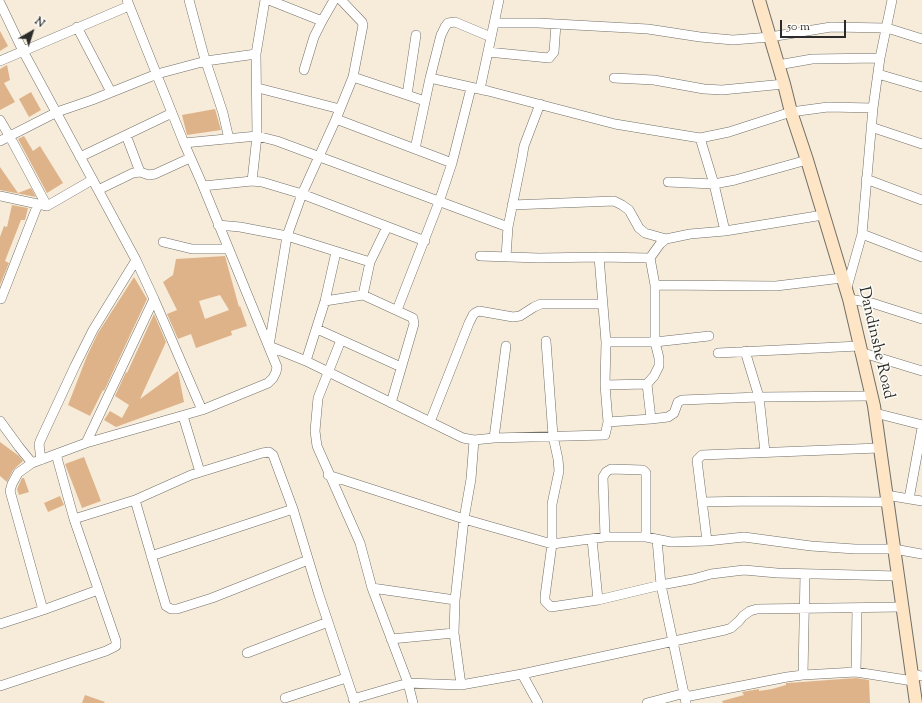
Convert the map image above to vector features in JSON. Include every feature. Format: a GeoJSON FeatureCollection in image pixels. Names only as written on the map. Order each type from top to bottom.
{"type":"FeatureCollection","features":[{"type":"Feature","properties":{"kind":"street"},"geometry":{"type":"LineString","coordinates":[[189,0],[230,139]]}},
{"type":"Feature","properties":{"kind":"street"},"geometry":{"type":"LineString","coordinates":[[252,181],[257,136],[258,88],[256,54],[265,0]]}},
{"type":"Feature","properties":{"kind":"street"},"geometry":{"type":"LineString","coordinates":[[269,0],[322,21]]}},
{"type":"Feature","properties":{"kind":"street"},"geometry":{"type":"LineString","coordinates":[[304,70],[314,37],[334,0]]}},
{"type":"Feature","properties":{"kind":"street"},"geometry":{"type":"LineString","coordinates":[[269,346],[287,236],[302,194],[353,77],[363,25],[361,19],[341,0]]}},
{"type":"Feature","properties":{"kind":"street"},"geometry":{"type":"LineString","coordinates":[[397,310],[440,202],[488,52],[499,0]]}},
{"type":"Feature","properties":{"kind":"street","name":"Dandinshe Road"},"geometry":{"type":"LineString","coordinates":[[759,0],[791,112],[807,160],[847,295],[875,413],[902,608],[916,677],[916,703]]}},
{"type":"Feature","properties":{"kind":"street"},"geometry":{"type":"LineString","coordinates":[[892,0],[880,58],[873,108],[862,234],[847,295],[922,319]]}},
{"type":"Feature","properties":{"kind":"street"},"geometry":{"type":"LineString","coordinates":[[0,3],[22,51],[57,112],[80,158],[136,260],[202,410]]}},
{"type":"Feature","properties":{"kind":"street"},"geometry":{"type":"LineString","coordinates":[[0,61],[78,28],[128,3],[190,158],[203,186],[277,367],[273,378],[268,383],[202,410],[86,443],[36,462],[18,473],[10,491],[43,610]]}},
{"type":"Feature","properties":{"kind":"street"},"geometry":{"type":"LineString","coordinates":[[415,149],[430,78],[441,36],[448,23],[454,22],[461,24],[491,37]]}},
{"type":"Feature","properties":{"kind":"street"},"geometry":{"type":"LineString","coordinates":[[494,23],[556,24],[653,29],[700,37],[733,40],[770,37],[831,27],[886,28],[922,39]]}},
{"type":"Feature","properties":{"kind":"street"},"geometry":{"type":"LineString","coordinates":[[488,52],[549,58],[554,52],[556,24]]}},
{"type":"Feature","properties":{"kind":"street"},"geometry":{"type":"LineString","coordinates":[[78,28],[111,92]]}},
{"type":"Feature","properties":{"kind":"street"},"geometry":{"type":"LineString","coordinates":[[407,95],[416,35]]}},
{"type":"Feature","properties":{"kind":"street"},"geometry":{"type":"LineString","coordinates":[[0,141],[57,112],[92,100],[157,74],[206,61],[256,54]]}},
{"type":"Feature","properties":{"kind":"street"},"geometry":{"type":"LineString","coordinates":[[778,65],[812,59],[880,58]]}},
{"type":"Feature","properties":{"kind":"street"},"geometry":{"type":"LineString","coordinates":[[878,74],[922,87]]}},
{"type":"Feature","properties":{"kind":"street"},"geometry":{"type":"LineString","coordinates":[[353,77],[426,101]]}},
{"type":"Feature","properties":{"kind":"street"},"geometry":{"type":"LineString","coordinates":[[430,78],[540,104],[615,124],[700,138],[729,132],[791,112],[828,107],[873,108]]}},
{"type":"Feature","properties":{"kind":"street"},"geometry":{"type":"LineString","coordinates":[[614,78],[654,80],[704,89],[722,90],[784,84]]}},
{"type":"Feature","properties":{"kind":"street"},"geometry":{"type":"LineString","coordinates":[[258,88],[340,109]]}},
{"type":"Feature","properties":{"kind":"street"},"geometry":{"type":"LineString","coordinates":[[506,257],[508,227],[525,139],[540,104]]}},
{"type":"Feature","properties":{"kind":"street"},"geometry":{"type":"LineString","coordinates":[[80,158],[172,113]]}},
{"type":"Feature","properties":{"kind":"street"},"geometry":{"type":"LineString","coordinates":[[336,119],[452,163]]}},
{"type":"Feature","properties":{"kind":"street"},"geometry":{"type":"LineString","coordinates":[[0,120],[10,137],[42,205],[1,299]]}},
{"type":"Feature","properties":{"kind":"street"},"geometry":{"type":"LineString","coordinates":[[871,126],[922,144]]}},
{"type":"Feature","properties":{"kind":"street"},"geometry":{"type":"LineString","coordinates":[[126,135],[140,172]]}},
{"type":"Feature","properties":{"kind":"street"},"geometry":{"type":"LineString","coordinates":[[184,143],[257,136],[277,141],[508,227]]}},
{"type":"Feature","properties":{"kind":"street"},"geometry":{"type":"LineString","coordinates":[[700,138],[714,184],[725,231]]}},
{"type":"Feature","properties":{"kind":"street"},"geometry":{"type":"LineString","coordinates":[[98,190],[134,172],[149,175],[155,174],[190,158]]}},
{"type":"Feature","properties":{"kind":"street"},"geometry":{"type":"LineString","coordinates":[[668,182],[714,184],[735,180],[807,160]]}},
{"type":"Feature","properties":{"kind":"street"},"geometry":{"type":"LineString","coordinates":[[866,179],[922,200]]}},
{"type":"Feature","properties":{"kind":"street"},"geometry":{"type":"LineString","coordinates":[[0,196],[42,205],[92,180]]}},
{"type":"Feature","properties":{"kind":"street"},"geometry":{"type":"LineString","coordinates":[[203,186],[252,181],[262,182],[302,194],[425,241]]}},
{"type":"Feature","properties":{"kind":"street"},"geometry":{"type":"LineString","coordinates":[[512,205],[614,201],[622,204],[628,210],[639,228],[645,233],[666,239],[690,234],[725,231],[823,215]]}},
{"type":"Feature","properties":{"kind":"street"},"geometry":{"type":"LineString","coordinates":[[218,225],[240,227],[287,236],[370,262]]}},
{"type":"Feature","properties":{"kind":"street"},"geometry":{"type":"LineString","coordinates":[[363,295],[370,262],[387,227]]}},
{"type":"Feature","properties":{"kind":"street"},"geometry":{"type":"LineString","coordinates":[[862,234],[922,257]]}},
{"type":"Feature","properties":{"kind":"street"},"geometry":{"type":"LineString","coordinates":[[651,419],[648,384],[659,366],[659,358],[655,342],[655,285],[650,258],[660,244],[666,239]]}},
{"type":"Feature","properties":{"kind":"street"},"geometry":{"type":"LineString","coordinates":[[163,242],[192,249],[228,249]]}},
{"type":"Feature","properties":{"kind":"street"},"geometry":{"type":"LineString","coordinates":[[306,361],[326,301],[336,252]]}},
{"type":"Feature","properties":{"kind":"street"},"geometry":{"type":"LineString","coordinates":[[480,256],[538,258],[650,258]]}},
{"type":"Feature","properties":{"kind":"street"},"geometry":{"type":"LineString","coordinates":[[269,346],[306,361],[463,438],[474,440],[494,438],[605,435],[608,422],[605,385],[606,342],[599,257]]}},
{"type":"Feature","properties":{"kind":"street"},"geometry":{"type":"LineString","coordinates":[[36,462],[38,444],[93,330],[136,260]]}},
{"type":"Feature","properties":{"kind":"street"},"geometry":{"type":"LineString","coordinates":[[655,285],[776,286],[842,278]]}},
{"type":"Feature","properties":{"kind":"street"},"geometry":{"type":"LineString","coordinates":[[326,301],[363,295],[410,315],[415,320],[391,403]]}},
{"type":"Feature","properties":{"kind":"street"},"geometry":{"type":"LineString","coordinates":[[86,443],[154,299]]}},
{"type":"Feature","properties":{"kind":"street"},"geometry":{"type":"LineString","coordinates":[[430,422],[469,323],[475,313],[480,312],[513,317],[520,316],[542,304],[603,304]]}},
{"type":"Feature","properties":{"kind":"street"},"geometry":{"type":"LineString","coordinates":[[317,329],[401,368]]}},
{"type":"Feature","properties":{"kind":"street"},"geometry":{"type":"LineString","coordinates":[[606,342],[655,342],[709,336]]}},
{"type":"Feature","properties":{"kind":"street"},"geometry":{"type":"LineString","coordinates":[[341,340],[318,398],[315,431],[317,446],[328,474],[360,543],[372,588],[408,683],[413,703]]}},
{"type":"Feature","properties":{"kind":"street"},"geometry":{"type":"LineString","coordinates":[[546,341],[553,436],[559,471],[552,504],[552,544],[545,596],[545,601],[551,607],[598,600],[712,574],[744,570],[805,574],[898,576]]}},
{"type":"Feature","properties":{"kind":"street"},"geometry":{"type":"LineString","coordinates":[[494,438],[506,346]]}},
{"type":"Feature","properties":{"kind":"street"},"geometry":{"type":"LineString","coordinates":[[718,353],[746,351],[859,349],[922,371]]}},
{"type":"Feature","properties":{"kind":"street"},"geometry":{"type":"LineString","coordinates":[[746,351],[759,397],[765,452]]}},
{"type":"Feature","properties":{"kind":"street"},"geometry":{"type":"LineString","coordinates":[[605,385],[648,384]]}},
{"type":"Feature","properties":{"kind":"street"},"geometry":{"type":"LineString","coordinates":[[608,422],[651,419],[672,415],[678,402],[682,400],[759,397],[871,396]]}},
{"type":"Feature","properties":{"kind":"street"},"geometry":{"type":"LineString","coordinates":[[875,413],[922,426],[909,499]]}},
{"type":"Feature","properties":{"kind":"street"},"geometry":{"type":"LineString","coordinates":[[182,416],[200,472]]}},
{"type":"Feature","properties":{"kind":"street"},"geometry":{"type":"LineString","coordinates":[[0,422],[36,462]]}},
{"type":"Feature","properties":{"kind":"street"},"geometry":{"type":"LineString","coordinates":[[461,685],[454,633],[455,600],[464,519],[471,478],[474,440]]}},
{"type":"Feature","properties":{"kind":"street"},"geometry":{"type":"LineString","coordinates":[[706,541],[698,460],[699,457],[706,454],[879,448]]}},
{"type":"Feature","properties":{"kind":"street"},"geometry":{"type":"LineString","coordinates":[[74,519],[135,500],[200,472],[269,452],[273,455],[293,509],[354,701],[408,683],[461,685],[522,674],[725,630],[739,621],[750,611],[757,609],[902,608]]}},
{"type":"Feature","properties":{"kind":"street"},"geometry":{"type":"LineString","coordinates":[[0,686],[106,651],[116,646],[116,641],[74,519],[56,454]]}},
{"type":"Feature","properties":{"kind":"street"},"geometry":{"type":"LineString","coordinates":[[605,537],[603,477],[606,472],[611,469],[643,470],[646,473],[646,537]]}},
{"type":"Feature","properties":{"kind":"street"},"geometry":{"type":"LineString","coordinates":[[328,474],[464,519],[552,544],[605,537],[646,537],[672,542],[706,541],[744,537],[811,546],[855,549],[894,549],[922,554]]}},
{"type":"Feature","properties":{"kind":"street"},"geometry":{"type":"LineString","coordinates":[[702,502],[887,498],[922,501]]}},
{"type":"Feature","properties":{"kind":"street"},"geometry":{"type":"LineString","coordinates":[[135,500],[166,606],[170,609],[177,609],[212,598],[308,560]]}},
{"type":"Feature","properties":{"kind":"street"},"geometry":{"type":"LineString","coordinates":[[151,556],[293,509]]}},
{"type":"Feature","properties":{"kind":"street"},"geometry":{"type":"LineString","coordinates":[[592,539],[598,600]]}},
{"type":"Feature","properties":{"kind":"street"},"geometry":{"type":"LineString","coordinates":[[657,540],[661,585],[685,698]]}},
{"type":"Feature","properties":{"kind":"street"},"geometry":{"type":"LineString","coordinates":[[803,675],[803,608],[805,574]]}},
{"type":"Feature","properties":{"kind":"street"},"geometry":{"type":"LineString","coordinates":[[372,588],[455,600]]}},
{"type":"Feature","properties":{"kind":"street"},"geometry":{"type":"LineString","coordinates":[[0,624],[98,590]]}},
{"type":"Feature","properties":{"kind":"street"},"geometry":{"type":"LineString","coordinates":[[856,672],[857,608]]}},
{"type":"Feature","properties":{"kind":"street"},"geometry":{"type":"LineString","coordinates":[[247,653],[328,622]]}},
{"type":"Feature","properties":{"kind":"street"},"geometry":{"type":"LineString","coordinates":[[391,639],[454,633]]}},
{"type":"Feature","properties":{"kind":"street"},"geometry":{"type":"LineString","coordinates":[[647,703],[685,698],[803,675],[856,672],[916,677]]}},
{"type":"Feature","properties":{"kind":"street"},"geometry":{"type":"LineString","coordinates":[[522,674],[538,703]]}},
{"type":"Feature","properties":{"kind":"street"},"geometry":{"type":"LineString","coordinates":[[285,698],[346,678]]}},
{"type":"Feature","properties":{"kind":"building"},"geometry":{"type":"Polygon","coordinates":[[[0,31],[8,46],[0,51],[0,31]]]}},
{"type":"Feature","properties":{"kind":"building"},"geometry":{"type":"Polygon","coordinates":[[[7,65],[10,80],[4,83],[15,102],[0,110],[0,69],[7,65]]]}},
{"type":"Feature","properties":{"kind":"building"},"geometry":{"type":"Polygon","coordinates":[[[31,92],[41,110],[29,117],[19,99],[31,92]]]}},
{"type":"Feature","properties":{"kind":"building"},"geometry":{"type":"Polygon","coordinates":[[[215,109],[221,130],[187,135],[182,115],[215,109]]]}},
{"type":"Feature","properties":{"kind":"building"},"geometry":{"type":"Polygon","coordinates":[[[24,136],[33,151],[40,146],[63,183],[47,193],[18,139],[24,136]]]}},
{"type":"Feature","properties":{"kind":"building"},"geometry":{"type":"Polygon","coordinates":[[[0,167],[18,193],[31,188],[36,197],[0,190],[0,167]]]}},
{"type":"Feature","properties":{"kind":"building"},"geometry":{"type":"Polygon","coordinates":[[[12,205],[28,208],[25,220],[21,220],[5,261],[9,263],[0,285],[0,237],[4,226],[7,227],[12,205]]]}},
{"type":"Feature","properties":{"kind":"building"},"geometry":{"type":"Polygon","coordinates":[[[225,256],[239,307],[240,306],[247,326],[231,331],[232,335],[196,348],[191,334],[178,339],[167,314],[177,310],[163,282],[173,275],[176,259],[225,256]],[[220,295],[199,301],[205,319],[229,310],[220,295]]]}},
{"type":"Feature","properties":{"kind":"building"},"geometry":{"type":"Polygon","coordinates":[[[134,277],[147,299],[104,391],[103,390],[90,416],[68,405],[87,356],[98,333],[134,277]]]}},
{"type":"Feature","properties":{"kind":"building"},"geometry":{"type":"Polygon","coordinates":[[[154,314],[166,342],[140,399],[178,371],[184,402],[116,427],[104,420],[110,411],[122,418],[129,405],[115,396],[154,314]]]}},
{"type":"Feature","properties":{"kind":"building"},"geometry":{"type":"Polygon","coordinates":[[[0,442],[19,456],[23,461],[13,470],[7,482],[0,476],[0,442]]]}},
{"type":"Feature","properties":{"kind":"building"},"geometry":{"type":"Polygon","coordinates":[[[84,457],[101,501],[82,508],[65,464],[84,457]]]}},
{"type":"Feature","properties":{"kind":"building"},"geometry":{"type":"Polygon","coordinates":[[[22,478],[24,478],[29,492],[19,495],[17,489],[22,478]]]}},
{"type":"Feature","properties":{"kind":"building"},"geometry":{"type":"Polygon","coordinates":[[[60,496],[64,505],[48,512],[44,503],[60,496]]]}},
{"type":"Feature","properties":{"kind":"building"},"geometry":{"type":"Polygon","coordinates":[[[856,678],[869,680],[870,703],[723,703],[722,701],[744,695],[742,692],[759,689],[759,691],[772,689],[786,685],[786,683],[856,678]]]}},
{"type":"Feature","properties":{"kind":"building"},"geometry":{"type":"Polygon","coordinates":[[[85,695],[105,702],[82,703],[85,695]]]}}]}
